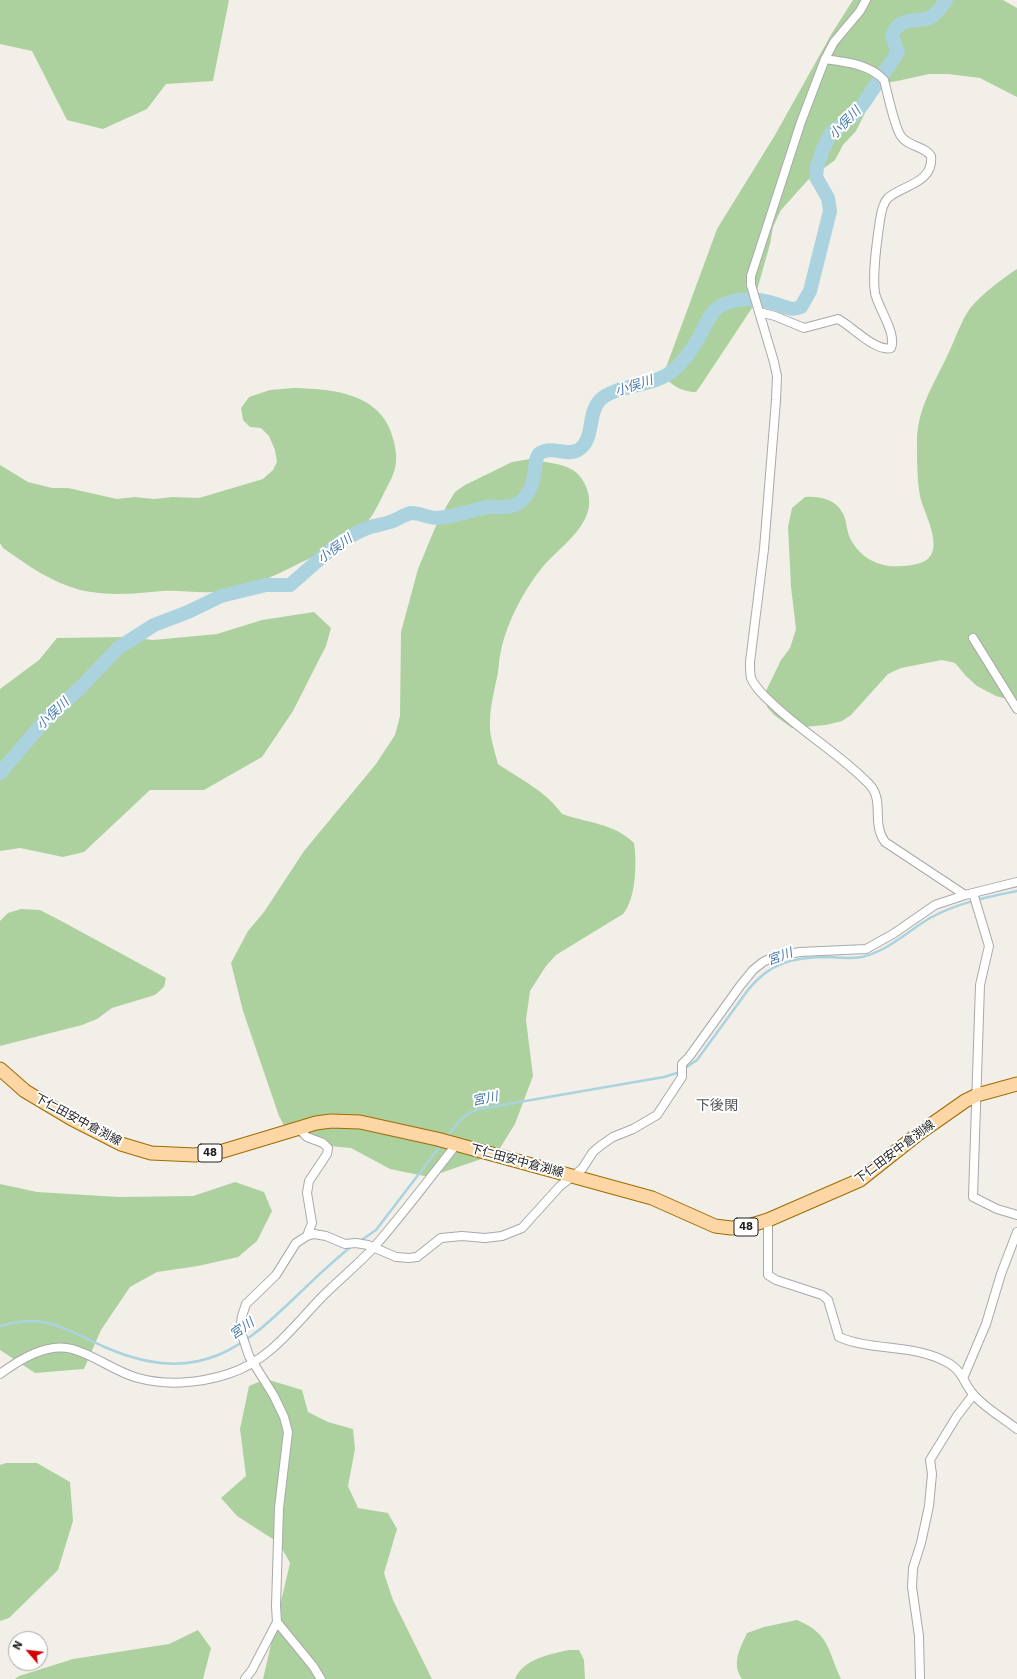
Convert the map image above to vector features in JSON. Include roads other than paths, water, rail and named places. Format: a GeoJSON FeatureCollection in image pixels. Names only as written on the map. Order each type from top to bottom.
{"type":"FeatureCollection","features":[{"type":"Feature","properties":{"kind":"main road","name":"下仁田安中倉渕線"},"geometry":{"type":"LineString","coordinates":[[0,1069],[25,1091],[72,1119],[120,1144],[151,1153],[195,1155],[224,1151],[323,1122],[353,1121],[436,1139],[652,1198],[715,1226],[730,1228],[745,1227],[768,1220],[860,1180],[918,1134],[964,1101],[977,1095],[1017,1084]]}},
{"type":"Feature","properties":{"kind":"street"},"geometry":{"type":"LineString","coordinates":[[866,0],[860,11],[834,42],[825,59],[801,122],[751,276],[751,285],[777,376],[764,549],[750,662],[751,676],[754,684],[790,720],[870,785],[878,803],[879,834],[885,842],[965,895]]}},
{"type":"Feature","properties":{"kind":"street"},"geometry":{"type":"LineString","coordinates":[[759,312],[776,316],[804,328],[838,319],[868,341],[887,349],[891,348],[892,344],[889,326],[875,292],[876,262],[881,212],[887,199],[919,182],[926,174],[931,164],[931,156],[926,151],[901,137],[884,80],[877,73],[854,63],[825,59]]}},
{"type":"Feature","properties":{"kind":"street"},"geometry":{"type":"LineString","coordinates":[[973,638],[1017,709]]}},
{"type":"Feature","properties":{"kind":"street"},"geometry":{"type":"LineString","coordinates":[[245,1679],[252,1670],[277,1622],[276,1606],[279,1508],[288,1432],[284,1417],[274,1396],[251,1360],[243,1342],[240,1329],[246,1304],[276,1275],[296,1243],[307,1236],[314,1234],[326,1236],[345,1244],[356,1243],[371,1246],[396,1257],[409,1258],[417,1257],[441,1238],[462,1236],[485,1238],[502,1236],[522,1228],[560,1186],[582,1169],[593,1152],[613,1137],[632,1130],[657,1115],[682,1077],[682,1064],[689,1057],[740,986],[753,970],[763,962],[775,956],[800,952],[866,948],[893,934],[935,905],[965,895],[1017,882]]}},
{"type":"Feature","properties":{"kind":"street"},"geometry":{"type":"LineString","coordinates":[[974,893],[989,946],[980,985],[974,1197],[997,1209],[1017,1215]]}},
{"type":"Feature","properties":{"kind":"street"},"geometry":{"type":"LineString","coordinates":[[299,1129],[307,1137],[323,1143],[328,1148],[327,1154],[309,1181],[307,1193],[312,1223],[307,1236]]}},
{"type":"Feature","properties":{"kind":"street"},"geometry":{"type":"LineString","coordinates":[[0,1374],[22,1359],[57,1348],[72,1349],[131,1376],[157,1382],[202,1380],[233,1372],[279,1343],[371,1246],[453,1144]]}},
{"type":"Feature","properties":{"kind":"street"},"geometry":{"type":"LineString","coordinates":[[768,1220],[768,1275],[776,1280],[822,1295],[828,1300],[839,1337],[852,1342],[899,1348],[927,1354],[951,1364],[964,1376],[973,1395],[1017,1429]]}},
{"type":"Feature","properties":{"kind":"street"},"geometry":{"type":"LineString","coordinates":[[964,1376],[986,1324],[1000,1274],[1017,1232]]}},
{"type":"Feature","properties":{"kind":"street"},"geometry":{"type":"LineString","coordinates":[[920,1679],[919,1636],[912,1587],[913,1568],[921,1543],[928,1506],[932,1474],[930,1460],[957,1416],[973,1395]]}},
{"type":"Feature","properties":{"kind":"street"},"geometry":{"type":"LineString","coordinates":[[277,1622],[304,1654],[321,1679]]}},
{"type":"Feature","properties":{"kind":"waterway","name":"小俣川"},"geometry":{"type":"LineString","coordinates":[[0,773],[46,719],[82,686],[118,648],[154,625],[188,612],[221,596],[266,585],[290,585],[326,554],[354,534],[368,528],[393,521],[411,513],[437,518],[488,507],[514,506],[525,497],[529,490],[534,475],[537,456],[540,453],[550,450],[573,452],[583,446],[587,440],[593,413],[599,401],[613,392],[654,381],[671,372],[689,353],[712,313],[719,307],[731,301],[745,299],[766,301],[793,309],[801,307],[810,291],[830,211],[828,198],[816,177],[817,167],[823,149],[831,133],[853,116],[863,104],[898,52],[892,36],[899,25],[908,21],[932,17],[946,0]]}},
{"type":"Feature","properties":{"kind":"waterway","name":"宮川"},"geometry":{"type":"LineString","coordinates":[[684,1069],[697,1060],[748,990],[765,973],[774,967],[805,958],[862,957],[880,950],[898,940],[930,918],[951,908],[972,901],[1017,891]]}},
{"type":"Feature","properties":{"kind":"waterway","name":"宮川"},"geometry":{"type":"LineString","coordinates":[[446,1138],[464,1117],[479,1109],[664,1077],[680,1072]]}},
{"type":"Feature","properties":{"kind":"waterway","name":"宮川"},"geometry":{"type":"LineString","coordinates":[[360,1241],[376,1230],[441,1145]]}},
{"type":"Feature","properties":{"kind":"waterway","name":"宮川"},"geometry":{"type":"LineString","coordinates":[[0,1326],[33,1321],[50,1324],[70,1331],[107,1348],[149,1361],[185,1363],[216,1356],[244,1341],[270,1321],[352,1246]]}},
{"type":"Feature","properties":{"kind":"district","name":"下後閑"},"geometry":{"type":"Point","coordinates":[717,1106]}}]}
